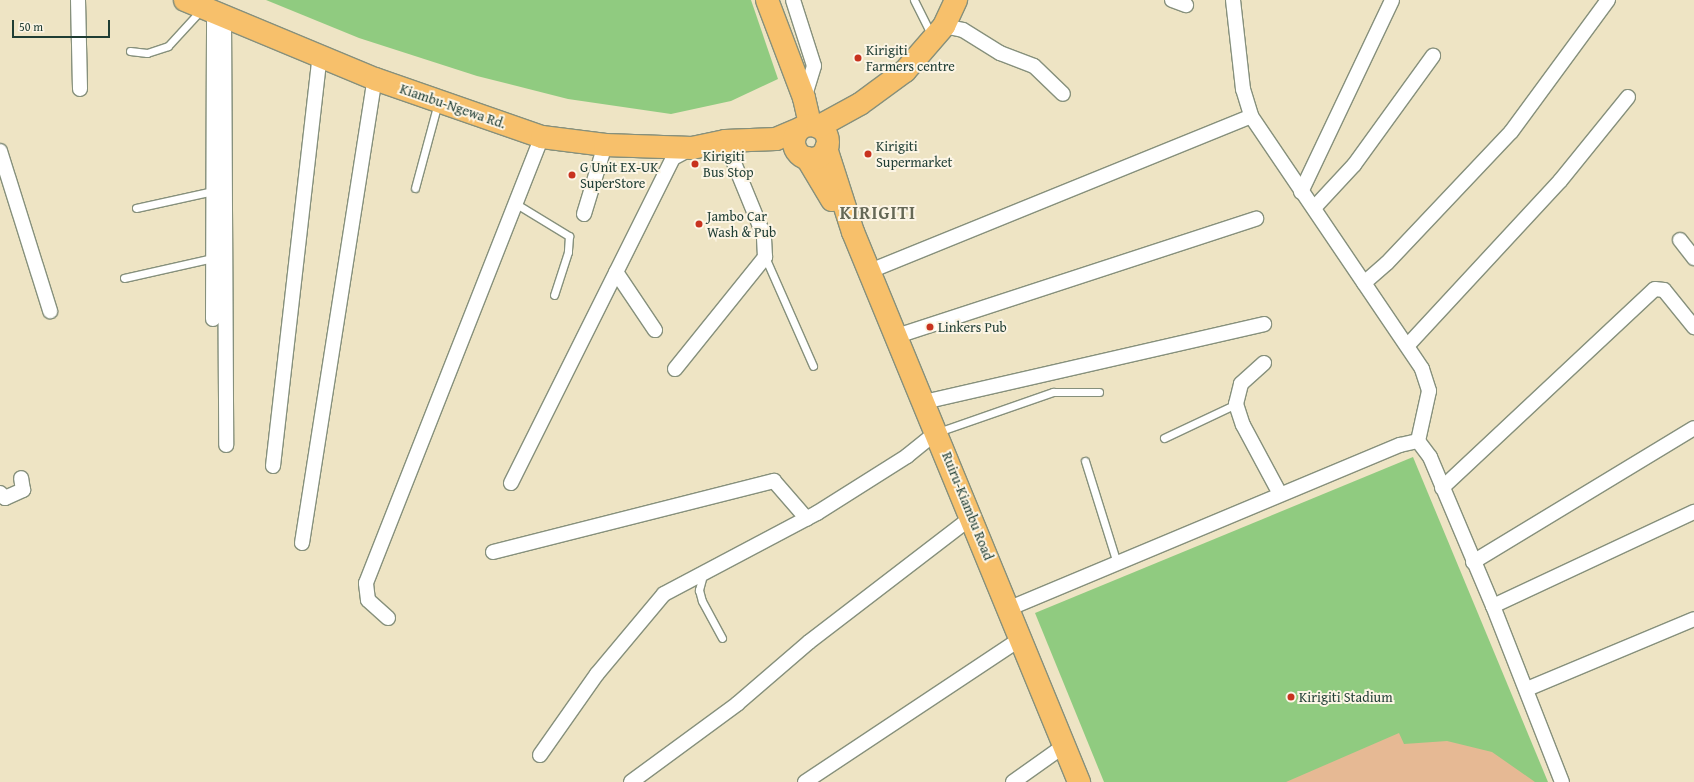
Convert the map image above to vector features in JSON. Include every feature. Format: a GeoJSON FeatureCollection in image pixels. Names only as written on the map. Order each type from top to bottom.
{"type":"FeatureCollection","features":[{"type":"Feature","properties":{"kind":"main road"},"geometry":{"type":"LineString","coordinates":[[767,0],[853,232]]}},
{"type":"Feature","properties":{"kind":"main road"},"geometry":{"type":"LineString","coordinates":[[853,232],[794,142],[816,134],[905,72],[938,32],[956,0]]}},
{"type":"Feature","properties":{"kind":"main road","name":"Kiambu-Ngewa Rd."},"geometry":{"type":"LineString","coordinates":[[207,9],[375,79],[542,137],[606,145],[692,148],[730,141],[776,139],[816,134]]}},
{"type":"Feature","properties":{"kind":"main road"},"geometry":{"type":"LineString","coordinates":[[730,141],[766,150],[818,157],[816,134]]}},
{"type":"Feature","properties":{"kind":"main road","name":"Ruiru-Kiambu Road"},"geometry":{"type":"LineString","coordinates":[[853,232],[973,516],[1064,745],[1076,780]]}},
{"type":"Feature","properties":{"kind":"street"},"geometry":{"type":"LineString","coordinates":[[78,0],[80,89]]}},
{"type":"Feature","properties":{"kind":"street"},"geometry":{"type":"LineString","coordinates":[[793,0],[814,66],[802,94]]}},
{"type":"Feature","properties":{"kind":"street"},"geometry":{"type":"LineString","coordinates":[[1172,0],[1186,5]]}},
{"type":"Feature","properties":{"kind":"street"},"geometry":{"type":"LineString","coordinates":[[1233,0],[1243,89],[1251,116],[1266,134],[1301,192],[1314,208],[1364,283],[1408,345],[1429,391],[1418,441],[1430,457],[1472,562],[1493,606],[1528,689],[1562,782]]}},
{"type":"Feature","properties":{"kind":"street"},"geometry":{"type":"LineString","coordinates":[[1301,192],[1392,0]]}},
{"type":"Feature","properties":{"kind":"street"},"geometry":{"type":"LineString","coordinates":[[1364,283],[1387,263],[1511,132],[1608,0]]}},
{"type":"Feature","properties":{"kind":"street"},"geometry":{"type":"LineString","coordinates":[[207,9],[213,191],[213,319]]}},
{"type":"Feature","properties":{"kind":"street"},"geometry":{"type":"LineString","coordinates":[[207,9],[226,445]]}},
{"type":"Feature","properties":{"kind":"street"},"geometry":{"type":"LineString","coordinates":[[938,32],[963,30],[1011,59],[1034,66],[1063,94]]}},
{"type":"Feature","properties":{"kind":"street"},"geometry":{"type":"LineString","coordinates":[[273,466],[320,56]]}},
{"type":"Feature","properties":{"kind":"street"},"geometry":{"type":"LineString","coordinates":[[1314,208],[1372,142],[1433,56]]}},
{"type":"Feature","properties":{"kind":"street"},"geometry":{"type":"LineString","coordinates":[[302,544],[375,79]]}},
{"type":"Feature","properties":{"kind":"street"},"geometry":{"type":"LineString","coordinates":[[1408,345],[1560,181],[1628,97]]}},
{"type":"Feature","properties":{"kind":"street"},"geometry":{"type":"LineString","coordinates":[[870,271],[1053,193],[1251,116]]}},
{"type":"Feature","properties":{"kind":"street"},"geometry":{"type":"LineString","coordinates":[[388,618],[368,600],[366,583],[518,206],[542,137]]}},
{"type":"Feature","properties":{"kind":"street"},"geometry":{"type":"LineString","coordinates":[[675,369],[765,257],[764,236],[730,141]]}},
{"type":"Feature","properties":{"kind":"street"},"geometry":{"type":"LineString","coordinates":[[584,214],[606,145]]}},
{"type":"Feature","properties":{"kind":"street"},"geometry":{"type":"LineString","coordinates":[[511,483],[673,158],[692,148]]}},
{"type":"Feature","properties":{"kind":"street"},"geometry":{"type":"LineString","coordinates":[[0,151],[50,311]]}},
{"type":"Feature","properties":{"kind":"street"},"geometry":{"type":"LineString","coordinates":[[898,336],[1256,219]]}},
{"type":"Feature","properties":{"kind":"street"},"geometry":{"type":"LineString","coordinates":[[1680,240],[1694,258]]}},
{"type":"Feature","properties":{"kind":"street"},"geometry":{"type":"LineString","coordinates":[[616,272],[655,330]]}},
{"type":"Feature","properties":{"kind":"street"},"geometry":{"type":"LineString","coordinates":[[1442,488],[1655,289],[1664,290],[1694,328]]}},
{"type":"Feature","properties":{"kind":"street"},"geometry":{"type":"LineString","coordinates":[[924,402],[1264,324]]}},
{"type":"Feature","properties":{"kind":"street"},"geometry":{"type":"LineString","coordinates":[[1264,363],[1241,384],[1236,404],[1243,425],[1280,494]]}},
{"type":"Feature","properties":{"kind":"street"},"geometry":{"type":"LineString","coordinates":[[1472,562],[1694,428]]}},
{"type":"Feature","properties":{"kind":"street"},"geometry":{"type":"LineString","coordinates":[[540,755],[596,674],[664,594],[807,519],[907,456],[937,432]]}},
{"type":"Feature","properties":{"kind":"street"},"geometry":{"type":"LineString","coordinates":[[1010,608],[1280,494],[1400,445],[1418,441]]}},
{"type":"Feature","properties":{"kind":"street"},"geometry":{"type":"LineString","coordinates":[[0,493],[5,498],[23,490],[21,478]]}},
{"type":"Feature","properties":{"kind":"street"},"geometry":{"type":"LineString","coordinates":[[493,552],[774,481],[807,519]]}},
{"type":"Feature","properties":{"kind":"street"},"geometry":{"type":"LineString","coordinates":[[1493,606],[1694,512]]}},
{"type":"Feature","properties":{"kind":"street"},"geometry":{"type":"LineString","coordinates":[[631,782],[737,704],[809,642],[973,516]]}},
{"type":"Feature","properties":{"kind":"street"},"geometry":{"type":"LineString","coordinates":[[1528,689],[1694,619]]}},
{"type":"Feature","properties":{"kind":"street"},"geometry":{"type":"LineString","coordinates":[[805,782],[1022,638]]}},
{"type":"Feature","properties":{"kind":"street"},"geometry":{"type":"LineString","coordinates":[[1013,782],[1064,745]]}},
{"type":"Feature","properties":{"kind":"lane"},"geometry":{"type":"LineString","coordinates":[[914,0],[938,32]]}},
{"type":"Feature","properties":{"kind":"lane"},"geometry":{"type":"LineString","coordinates":[[130,51],[147,53],[168,46],[207,9]]}},
{"type":"Feature","properties":{"kind":"lane"},"geometry":{"type":"LineString","coordinates":[[415,188],[439,101]]}},
{"type":"Feature","properties":{"kind":"lane"},"geometry":{"type":"LineString","coordinates":[[136,208],[213,191]]}},
{"type":"Feature","properties":{"kind":"lane"},"geometry":{"type":"LineString","coordinates":[[518,206],[569,236],[568,252],[554,295]]}},
{"type":"Feature","properties":{"kind":"lane"},"geometry":{"type":"LineString","coordinates":[[765,257],[813,366]]}},
{"type":"Feature","properties":{"kind":"lane"},"geometry":{"type":"LineString","coordinates":[[124,278],[213,258]]}},
{"type":"Feature","properties":{"kind":"lane"},"geometry":{"type":"LineString","coordinates":[[937,432],[1053,392],[1099,392]]}},
{"type":"Feature","properties":{"kind":"lane"},"geometry":{"type":"LineString","coordinates":[[1164,438],[1236,404]]}},
{"type":"Feature","properties":{"kind":"lane"},"geometry":{"type":"LineString","coordinates":[[1085,461],[1117,563]]}},
{"type":"Feature","properties":{"kind":"lane"},"geometry":{"type":"LineString","coordinates":[[703,574],[699,590],[702,601],[722,638]]}},
{"type":"Feature","properties":{"kind":"green space"},"geometry":{"type":"Polygon","coordinates":[[[266,0],[751,0],[778,79],[731,101],[671,114],[568,99],[477,76],[359,38],[266,0]]]}},
{"type":"Feature","properties":{"kind":"green space","name":"Kirigiti Stadium"},"geometry":{"type":"Polygon","coordinates":[[[1413,457],[1548,782],[1104,782],[1035,613],[1413,457]]]}},
{"type":"Feature","properties":{"kind":"building","name":"Kirigiti Stadium"},"geometry":{"type":"Polygon","coordinates":[[[1399,733],[1404,744],[1447,741],[1492,752],[1535,782],[1286,782],[1399,733]]]}},
{"type":"Feature","properties":{"kind":"place","name":"Kirigiti Farmers centre"},"geometry":{"type":"Point","coordinates":[858,58]}},
{"type":"Feature","properties":{"kind":"place","name":"Kirigiti Supermarket"},"geometry":{"type":"Point","coordinates":[868,154]}},
{"type":"Feature","properties":{"kind":"place","name":"Kirigiti Bus Stop"},"geometry":{"type":"Point","coordinates":[695,164]}},
{"type":"Feature","properties":{"kind":"place","name":"G Unit EX-UK SuperStore"},"geometry":{"type":"Point","coordinates":[572,175]}},
{"type":"Feature","properties":{"kind":"place","name":"Jambo Car Wash & Pub"},"geometry":{"type":"Point","coordinates":[699,224]}},
{"type":"Feature","properties":{"kind":"place","name":"Linkers Pub"},"geometry":{"type":"Point","coordinates":[930,327]}},
{"type":"Feature","properties":{"kind":"place","name":"Kirigiti Stadium"},"geometry":{"type":"Point","coordinates":[1291,697]}},
{"type":"Feature","properties":{"kind":"district","name":"KIRIGITI"},"geometry":{"type":"Point","coordinates":[878,213]}}]}
